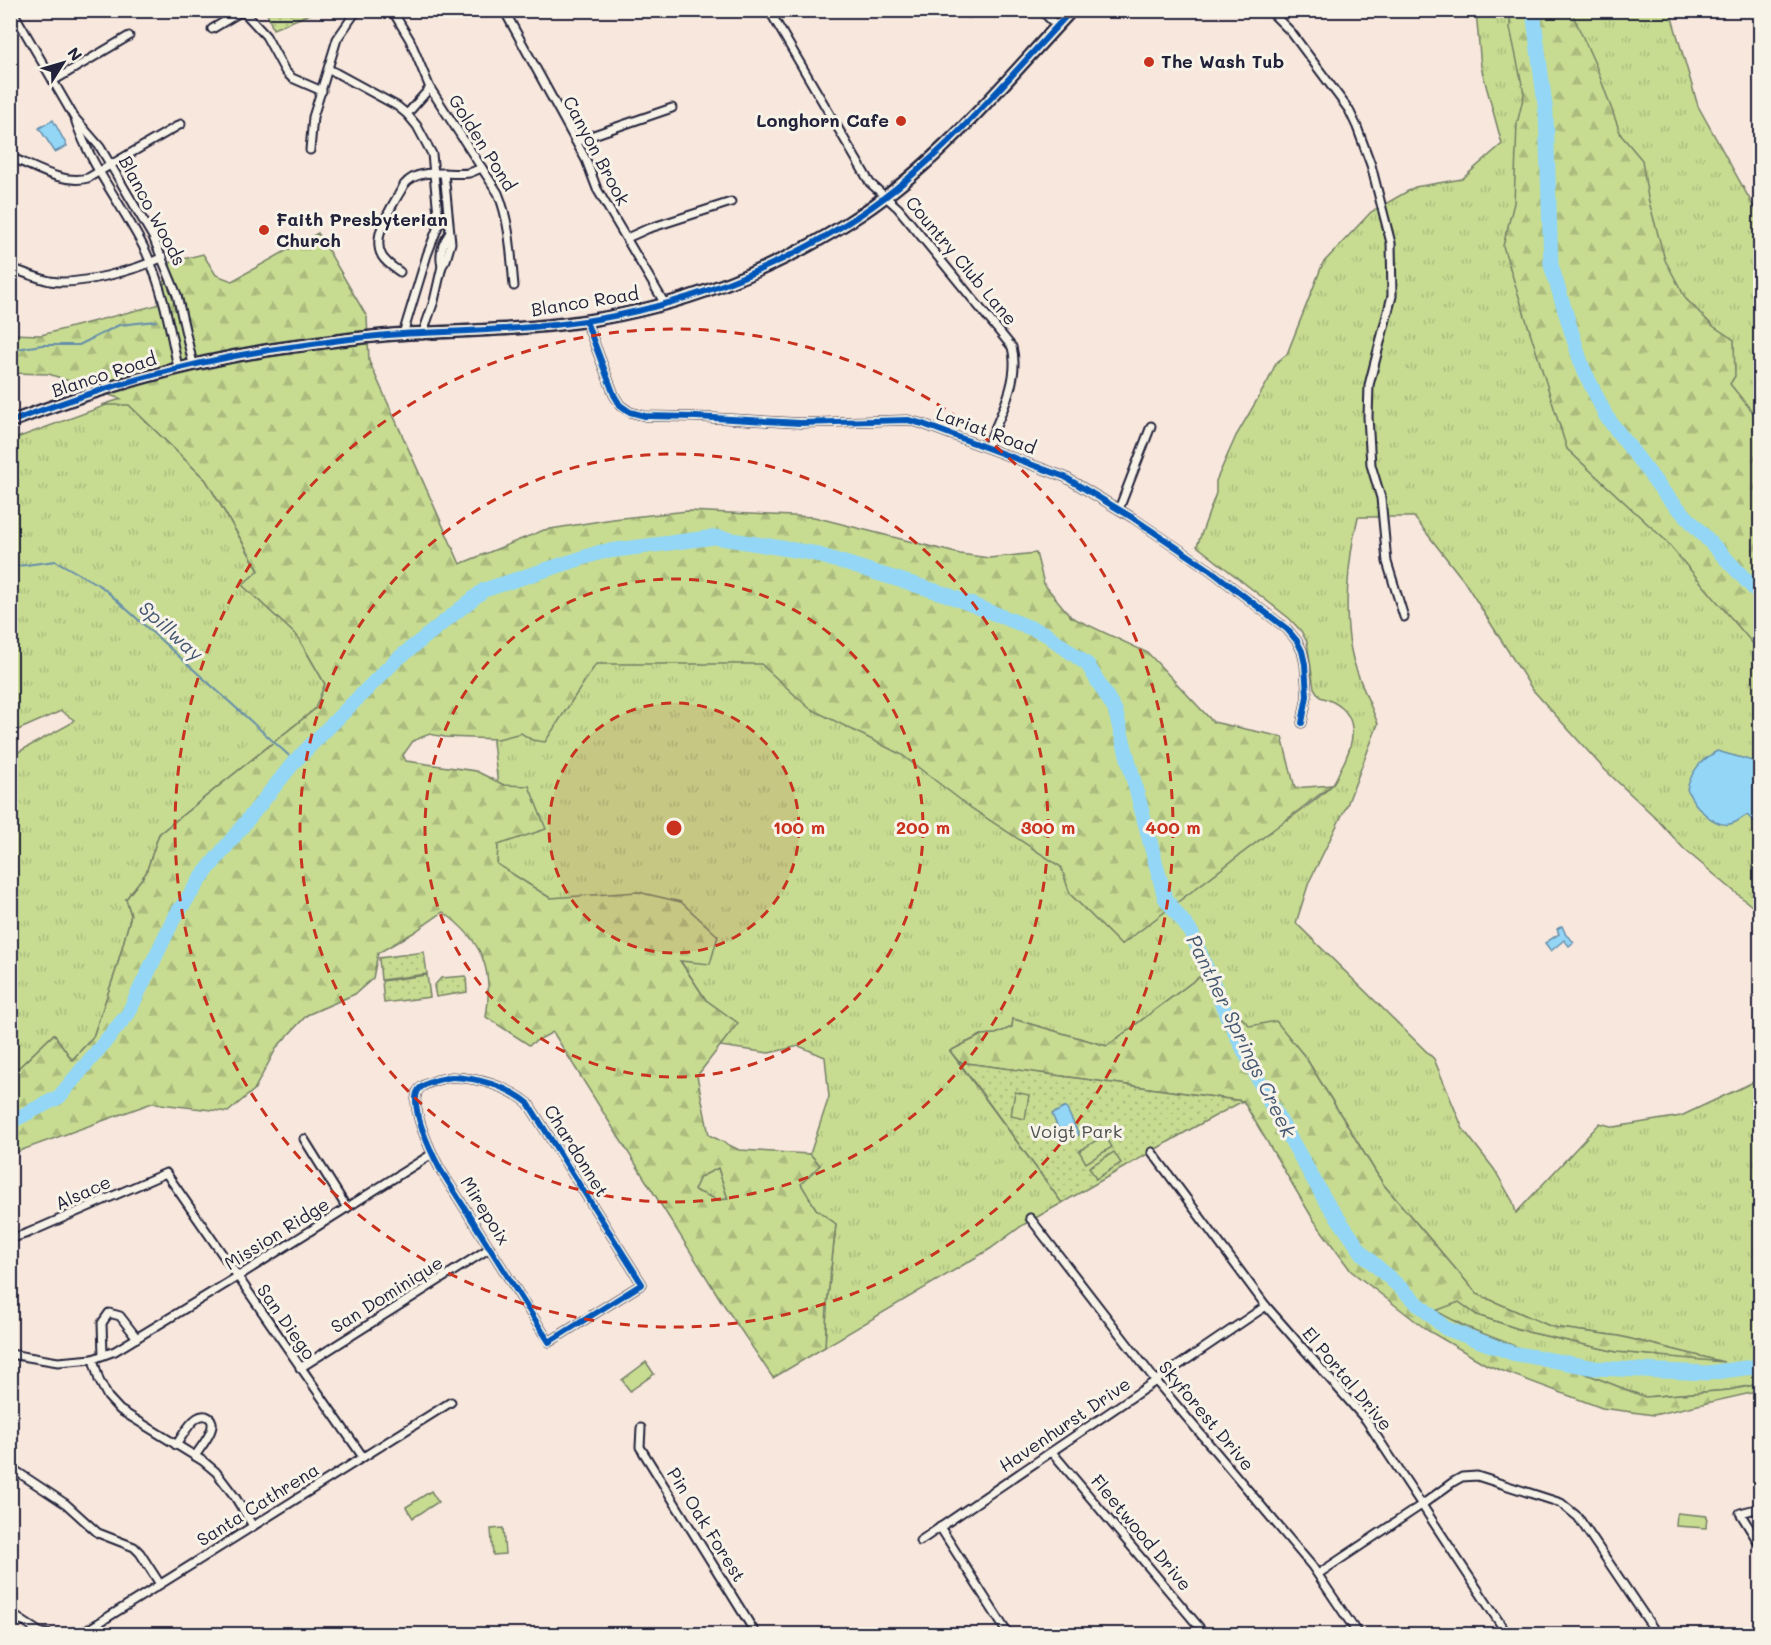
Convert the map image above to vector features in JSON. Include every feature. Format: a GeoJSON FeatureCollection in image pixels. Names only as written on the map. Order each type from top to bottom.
{"type":"FeatureCollection","features":[{"type":"Feature","properties":{"kind":"main road","name":"Blanco Road"},"geometry":{"type":"LineString","coordinates":[[10,422],[107,387],[194,364],[290,347],[403,334],[422,335],[586,321],[664,304],[745,277],[848,223],[887,196],[942,150],[1058,27],[1068,12]]}},
{"type":"Feature","properties":{"kind":"street","name":"Blanco Woods"},"geometry":{"type":"LineString","coordinates":[[12,10],[74,117],[100,147],[153,237],[177,295],[194,364]]}},
{"type":"Feature","properties":{"kind":"street"},"geometry":{"type":"LineString","coordinates":[[310,150],[313,117],[337,39],[357,10]]}},
{"type":"Feature","properties":{"kind":"street","name":"Golden Pond"},"geometry":{"type":"LineString","coordinates":[[392,10],[410,40],[430,88],[482,168],[502,204],[510,245],[514,286]]}},
{"type":"Feature","properties":{"kind":"street","name":"Canyon Brook"},"geometry":{"type":"LineString","coordinates":[[504,10],[586,160],[597,189],[664,304]]}},
{"type":"Feature","properties":{"kind":"street","name":"Country Club Lane"},"geometry":{"type":"LineString","coordinates":[[769,10],[870,183],[887,196],[1012,347],[1016,360],[1014,378],[987,447]]}},
{"type":"Feature","properties":{"kind":"street"},"geometry":{"type":"LineString","coordinates":[[1041,10],[1058,27]]}},
{"type":"Feature","properties":{"kind":"street"},"geometry":{"type":"LineString","coordinates":[[1269,10],[1291,32],[1349,110],[1371,165],[1391,243],[1392,296],[1370,385],[1368,417],[1371,465],[1381,498],[1387,562],[1404,616]]}},
{"type":"Feature","properties":{"kind":"street"},"geometry":{"type":"LineString","coordinates":[[212,29],[242,11],[266,36],[285,71],[292,78],[322,91]]}},
{"type":"Feature","properties":{"kind":"street"},"geometry":{"type":"LineString","coordinates":[[53,81],[129,36]]}},
{"type":"Feature","properties":{"kind":"street"},"geometry":{"type":"LineString","coordinates":[[329,69],[397,106],[407,114],[425,139],[432,154],[439,224],[403,334]]}},
{"type":"Feature","properties":{"kind":"street","name":"Golden Pond"},"geometry":{"type":"LineString","coordinates":[[407,114],[430,88]]}},
{"type":"Feature","properties":{"kind":"street"},"geometry":{"type":"LineString","coordinates":[[576,141],[672,108]]}},
{"type":"Feature","properties":{"kind":"street","name":"Blanco Woods"},"geometry":{"type":"LineString","coordinates":[[74,117],[81,138],[145,250],[157,279],[168,317],[178,368]]}},
{"type":"Feature","properties":{"kind":"street"},"geometry":{"type":"LineString","coordinates":[[10,156],[76,181],[88,178],[181,124]]}},
{"type":"Feature","properties":{"kind":"street"},"geometry":{"type":"LineString","coordinates":[[400,272],[381,255],[378,241],[381,230],[409,178],[435,173],[468,173],[482,168]]}},
{"type":"Feature","properties":{"kind":"street"},"geometry":{"type":"LineString","coordinates":[[422,335],[451,243],[444,173]]}},
{"type":"Feature","properties":{"kind":"street"},"geometry":{"type":"LineString","coordinates":[[627,238],[731,202]]}},
{"type":"Feature","properties":{"kind":"street"},"geometry":{"type":"LineString","coordinates":[[10,268],[49,280],[77,282],[150,263],[163,257]]}},
{"type":"Feature","properties":{"kind":"street","name":"Lariat Road"},"geometry":{"type":"LineString","coordinates":[[586,321],[614,395],[620,405],[630,412],[645,416],[800,423],[908,420],[1058,474],[1119,510],[1210,570],[1291,633],[1302,651],[1305,664],[1307,696],[1302,723]]}},
{"type":"Feature","properties":{"kind":"street"},"geometry":{"type":"LineString","coordinates":[[1119,510],[1152,426]]}},
{"type":"Feature","properties":{"kind":"street","name":"Chardonnet"},"geometry":{"type":"LineString","coordinates":[[419,1089],[432,1082],[452,1077],[467,1077],[507,1089],[528,1103],[642,1284],[549,1342]]}},
{"type":"Feature","properties":{"kind":"street","name":"Mirepoix"},"geometry":{"type":"LineString","coordinates":[[419,1089],[416,1095],[416,1106],[432,1154],[549,1342]]}},
{"type":"Feature","properties":{"kind":"street"},"geometry":{"type":"LineString","coordinates":[[304,1139],[347,1208]]}},
{"type":"Feature","properties":{"kind":"street","name":"El Portal Drive"},"geometry":{"type":"LineString","coordinates":[[1152,1152],[1266,1306],[1366,1420],[1507,1635]]}},
{"type":"Feature","properties":{"kind":"street","name":"Mission Ridge"},"geometry":{"type":"LineString","coordinates":[[10,1354],[58,1362],[93,1359],[103,1355],[138,1338],[432,1154]]}},
{"type":"Feature","properties":{"kind":"street","name":"Alsace"},"geometry":{"type":"LineString","coordinates":[[10,1239],[166,1173]]}},
{"type":"Feature","properties":{"kind":"street","name":"San Diego"},"geometry":{"type":"LineString","coordinates":[[166,1173],[363,1457]]}},
{"type":"Feature","properties":{"kind":"street","name":"Skyforest Drive"},"geometry":{"type":"LineString","coordinates":[[1030,1218],[1156,1381],[1318,1574],[1358,1635]]}},
{"type":"Feature","properties":{"kind":"street","name":"San Dominique"},"geometry":{"type":"LineString","coordinates":[[300,1368],[490,1248]]}},
{"type":"Feature","properties":{"kind":"street","name":"Havenhurst Drive"},"geometry":{"type":"LineString","coordinates":[[920,1541],[1266,1306]]}},
{"type":"Feature","properties":{"kind":"street"},"geometry":{"type":"LineString","coordinates":[[103,1355],[102,1323],[109,1313],[120,1316],[138,1338]]}},
{"type":"Feature","properties":{"kind":"street"},"geometry":{"type":"LineString","coordinates":[[93,1359],[99,1380],[108,1397],[120,1410],[195,1456],[216,1472],[253,1526]]}},
{"type":"Feature","properties":{"kind":"street","name":"Santa Cathrena"},"geometry":{"type":"LineString","coordinates":[[81,1635],[451,1402]]}},
{"type":"Feature","properties":{"kind":"street"},"geometry":{"type":"LineString","coordinates":[[176,1445],[194,1419],[207,1416],[211,1420],[212,1431],[195,1456]]}},
{"type":"Feature","properties":{"kind":"street","name":"Pin Oak Forest"},"geometry":{"type":"LineString","coordinates":[[641,1428],[640,1448],[756,1635]]}},
{"type":"Feature","properties":{"kind":"street","name":"Fleetwood Drive"},"geometry":{"type":"LineString","coordinates":[[1052,1452],[1205,1635]]}},
{"type":"Feature","properties":{"kind":"street"},"geometry":{"type":"LineString","coordinates":[[10,1467],[66,1504],[98,1533],[134,1547],[160,1584]]}},
{"type":"Feature","properties":{"kind":"street"},"geometry":{"type":"LineString","coordinates":[[1318,1574],[1453,1482],[1462,1477],[1477,1476],[1561,1503],[1578,1517],[1657,1635]]}},
{"type":"Feature","properties":{"kind":"street"},"geometry":{"type":"LineString","coordinates":[[1761,1508],[1740,1514],[1761,1545]]}},
{"type":"Feature","properties":{"kind":"street"},"geometry":{"type":"LineString","coordinates":[[940,1527],[1008,1635]]}},
{"type":"Feature","properties":{"kind":"street"},"geometry":{"type":"LineString","coordinates":[[10,1612],[44,1634]]}},
{"type":"Feature","properties":{"kind":"green space"},"geometry":{"type":"Polygon","coordinates":[[[314,10],[315,12],[273,29],[266,11],[314,10]]]}},
{"type":"Feature","properties":{"kind":"green space"},"geometry":{"type":"Polygon","coordinates":[[[1476,11],[1670,11],[1698,106],[1760,218],[1760,913],[1684,849],[1655,817],[1604,769],[1532,689],[1464,581],[1414,517],[1358,517],[1349,569],[1348,625],[1355,667],[1378,724],[1347,805],[1309,882],[1296,923],[1434,1059],[1463,1129],[1494,1169],[1513,1202],[1516,1213],[1600,1123],[1614,1127],[1681,1116],[1760,1079],[1760,1384],[1729,1390],[1645,1397],[1466,1327],[1434,1310],[1459,1302],[1477,1315],[1528,1332],[1617,1352],[1719,1361],[1619,1336],[1552,1327],[1477,1294],[1383,1184],[1306,1058],[1276,1022],[1250,1026],[1199,977],[1107,1046],[1013,1019],[1012,1027],[996,1034],[981,1035],[950,1051],[1062,1203],[1023,1225],[990,1249],[825,1347],[836,1224],[816,1209],[800,1184],[819,1165],[810,1154],[829,1097],[825,1057],[799,1046],[769,1053],[720,1046],[737,1023],[706,1000],[680,960],[550,898],[497,864],[499,794],[493,742],[497,664],[679,623],[1288,820],[1334,783],[1350,747],[1352,726],[1349,716],[1333,702],[1320,697],[1314,688],[1307,642],[1301,631],[1290,619],[1197,546],[1216,493],[1216,481],[1236,436],[1276,363],[1287,354],[1323,263],[1371,212],[1415,187],[1462,179],[1502,144],[1481,67],[1476,11]]]}},
{"type":"Feature","properties":{"kind":"green space"},"geometry":{"type":"Polygon","coordinates":[[[1510,11],[1571,11],[1596,66],[1621,135],[1642,160],[1648,198],[1665,260],[1686,299],[1713,326],[1734,340],[1735,376],[1730,384],[1760,421],[1760,652],[1664,539],[1567,449],[1503,246],[1514,203],[1517,124],[1524,94],[1510,28],[1510,11]]]}},
{"type":"Feature","properties":{"kind":"green space"},"geometry":{"type":"Polygon","coordinates":[[[318,233],[367,317],[369,361],[460,564],[544,530],[613,519],[688,511],[814,517],[960,554],[989,558],[1036,553],[1044,584],[1071,617],[1148,653],[1213,722],[1282,737],[1295,788],[1332,785],[1121,945],[1070,894],[1061,867],[971,808],[902,755],[809,708],[761,664],[596,664],[545,742],[532,740],[521,733],[498,739],[445,737],[429,734],[413,741],[403,755],[406,761],[476,771],[504,785],[529,786],[546,829],[498,845],[497,864],[550,898],[638,892],[681,902],[718,936],[710,964],[680,961],[706,1000],[738,1023],[697,1076],[709,1135],[739,1150],[810,1154],[820,1165],[801,1184],[816,1209],[836,1224],[825,1347],[773,1378],[720,1299],[553,1032],[529,1045],[486,1017],[488,984],[482,957],[467,933],[443,912],[378,953],[373,978],[355,994],[307,1015],[277,1047],[254,1090],[228,1112],[152,1103],[11,1154],[11,1075],[54,1034],[72,1060],[93,1037],[116,970],[131,915],[126,899],[146,873],[159,834],[315,709],[325,684],[298,637],[242,585],[259,570],[206,480],[129,405],[102,405],[121,399],[49,374],[11,373],[11,334],[41,335],[157,305],[171,262],[203,254],[216,275],[232,281],[318,233]],[[718,1168],[700,1177],[694,1190],[718,1200],[728,1199],[718,1168]]]}},
{"type":"Feature","properties":{"kind":"green space"},"geometry":{"type":"Polygon","coordinates":[[[123,399],[206,480],[325,684],[315,709],[159,834],[146,873],[126,899],[131,915],[116,970],[93,1037],[72,1060],[54,1034],[11,1075],[11,756],[74,720],[61,711],[11,733],[11,440],[123,399]]]}},
{"type":"Feature","properties":{"kind":"green space"},"geometry":{"type":"Polygon","coordinates":[[[424,952],[427,974],[381,980],[379,958],[424,952]]]}},
{"type":"Feature","properties":{"kind":"green space"},"geometry":{"type":"Polygon","coordinates":[[[427,975],[430,997],[384,1003],[382,981],[427,975]]]}},
{"type":"Feature","properties":{"kind":"green space"},"geometry":{"type":"Polygon","coordinates":[[[466,976],[467,992],[436,997],[434,986],[441,978],[466,976]]]}},
{"type":"Feature","properties":{"kind":"green space"},"geometry":{"type":"Polygon","coordinates":[[[1199,977],[1250,1026],[1276,1021],[1306,1058],[1383,1184],[1477,1294],[1552,1327],[1619,1336],[1724,1362],[1617,1352],[1528,1332],[1477,1315],[1459,1302],[1435,1311],[1466,1327],[1645,1397],[1729,1390],[1760,1384],[1760,1391],[1654,1415],[1602,1408],[1487,1365],[1427,1330],[1351,1271],[1313,1219],[1243,1101],[959,1062],[950,1051],[982,1035],[996,1034],[1012,1027],[1013,1019],[1107,1046],[1199,977]]]}},
{"type":"Feature","properties":{"kind":"green space","name":"Voigt Park"},"geometry":{"type":"Polygon","coordinates":[[[959,1062],[1243,1101],[1062,1203],[959,1062]]]}},
{"type":"Feature","properties":{"kind":"green space"},"geometry":{"type":"Polygon","coordinates":[[[1015,1092],[1029,1095],[1025,1119],[1011,1116],[1015,1092]]]}},
{"type":"Feature","properties":{"kind":"green space"},"geometry":{"type":"Polygon","coordinates":[[[1105,1135],[1112,1147],[1086,1163],[1079,1151],[1105,1135]]]}},
{"type":"Feature","properties":{"kind":"green space"},"geometry":{"type":"Polygon","coordinates":[[[1114,1152],[1121,1163],[1096,1179],[1089,1167],[1114,1152]]]}},
{"type":"Feature","properties":{"kind":"green space"},"geometry":{"type":"Polygon","coordinates":[[[718,1168],[728,1199],[718,1200],[693,1190],[700,1177],[718,1168]]]}},
{"type":"Feature","properties":{"kind":"green space"},"geometry":{"type":"Polygon","coordinates":[[[646,1362],[654,1374],[630,1391],[622,1380],[646,1362]]]}},
{"type":"Feature","properties":{"kind":"green space"},"geometry":{"type":"Polygon","coordinates":[[[431,1491],[438,1502],[413,1518],[406,1507],[431,1491]]]}},
{"type":"Feature","properties":{"kind":"green space"},"geometry":{"type":"Polygon","coordinates":[[[1677,1513],[1707,1516],[1706,1528],[1676,1526],[1677,1513]]]}},
{"type":"Feature","properties":{"kind":"green space"},"geometry":{"type":"Polygon","coordinates":[[[503,1528],[505,1554],[493,1555],[491,1529],[503,1528]]]}},
{"type":"Feature","properties":{"kind":"water"},"geometry":{"type":"Polygon","coordinates":[[[53,120],[67,146],[55,152],[39,128],[53,120]]]}},
{"type":"Feature","properties":{"kind":"water"},"geometry":{"type":"Polygon","coordinates":[[[1717,751],[1760,763],[1760,827],[1747,815],[1730,824],[1717,822],[1698,807],[1690,795],[1687,789],[1694,771],[1701,762],[1717,751]]]}},
{"type":"Feature","properties":{"kind":"water"},"geometry":{"type":"Polygon","coordinates":[[[1562,926],[1566,935],[1574,942],[1569,946],[1564,940],[1551,951],[1545,943],[1559,934],[1557,929],[1562,926]]]}},
{"type":"Feature","properties":{"kind":"water"},"geometry":{"type":"Polygon","coordinates":[[[1066,1107],[1079,1135],[1064,1142],[1052,1114],[1066,1107]]]}},
{"type":"Feature","properties":{"kind":"waterway","name":"Panther Springs Creek"},"geometry":{"type":"LineString","coordinates":[[1538,10],[1534,19],[1546,113],[1551,265],[1582,366],[1606,416],[1665,494],[1760,595]]}},
{"type":"Feature","properties":{"kind":"waterway"},"geometry":{"type":"LineString","coordinates":[[10,350],[42,345],[79,345],[119,325],[156,321]]}},
{"type":"Feature","properties":{"kind":"waterway","name":"Panther Springs Creek"},"geometry":{"type":"LineString","coordinates":[[10,1122],[59,1097],[128,1014],[174,918],[204,874],[295,761],[395,661],[484,590],[601,552],[715,537],[812,553],[945,594],[1046,634],[1088,665],[1115,710],[1165,898],[1191,932],[1227,1016],[1269,1101],[1324,1198],[1363,1254],[1445,1328],[1512,1353],[1595,1368],[1708,1373],[1760,1366]]}},
{"type":"Feature","properties":{"kind":"waterway","name":"Spillway"},"geometry":{"type":"LineString","coordinates":[[10,567],[56,561],[102,587],[295,761]]}},
{"type":"Feature","properties":{"kind":"cycle path"},"geometry":{"type":"LineString","coordinates":[[10,422],[113,386],[218,359],[374,336],[517,328],[585,321],[655,307],[723,285],[788,257],[849,222],[881,200],[940,150],[1072,10]]}},
{"type":"Feature","properties":{"kind":"cycle path"},"geometry":{"type":"LineString","coordinates":[[586,321],[614,395],[620,405],[630,412],[645,416],[800,423],[908,420],[1065,477],[1133,518],[1210,570],[1287,629],[1297,641],[1305,664],[1307,696],[1302,723]]}},
{"type":"Feature","properties":{"kind":"cycle path"},"geometry":{"type":"LineString","coordinates":[[452,1077],[492,1084],[528,1103],[642,1284],[549,1342],[440,1169],[422,1128],[416,1104],[420,1088],[431,1082],[452,1077]]}},
{"type":"Feature","properties":{"kind":"place","name":"The Wash Tub"},"geometry":{"type":"Point","coordinates":[1149,62]}},
{"type":"Feature","properties":{"kind":"place","name":"Longhorn Cafe"},"geometry":{"type":"Point","coordinates":[901,121]}},
{"type":"Feature","properties":{"kind":"place","name":"Faith Presbyterian Church"},"geometry":{"type":"Point","coordinates":[264,230]}}]}
